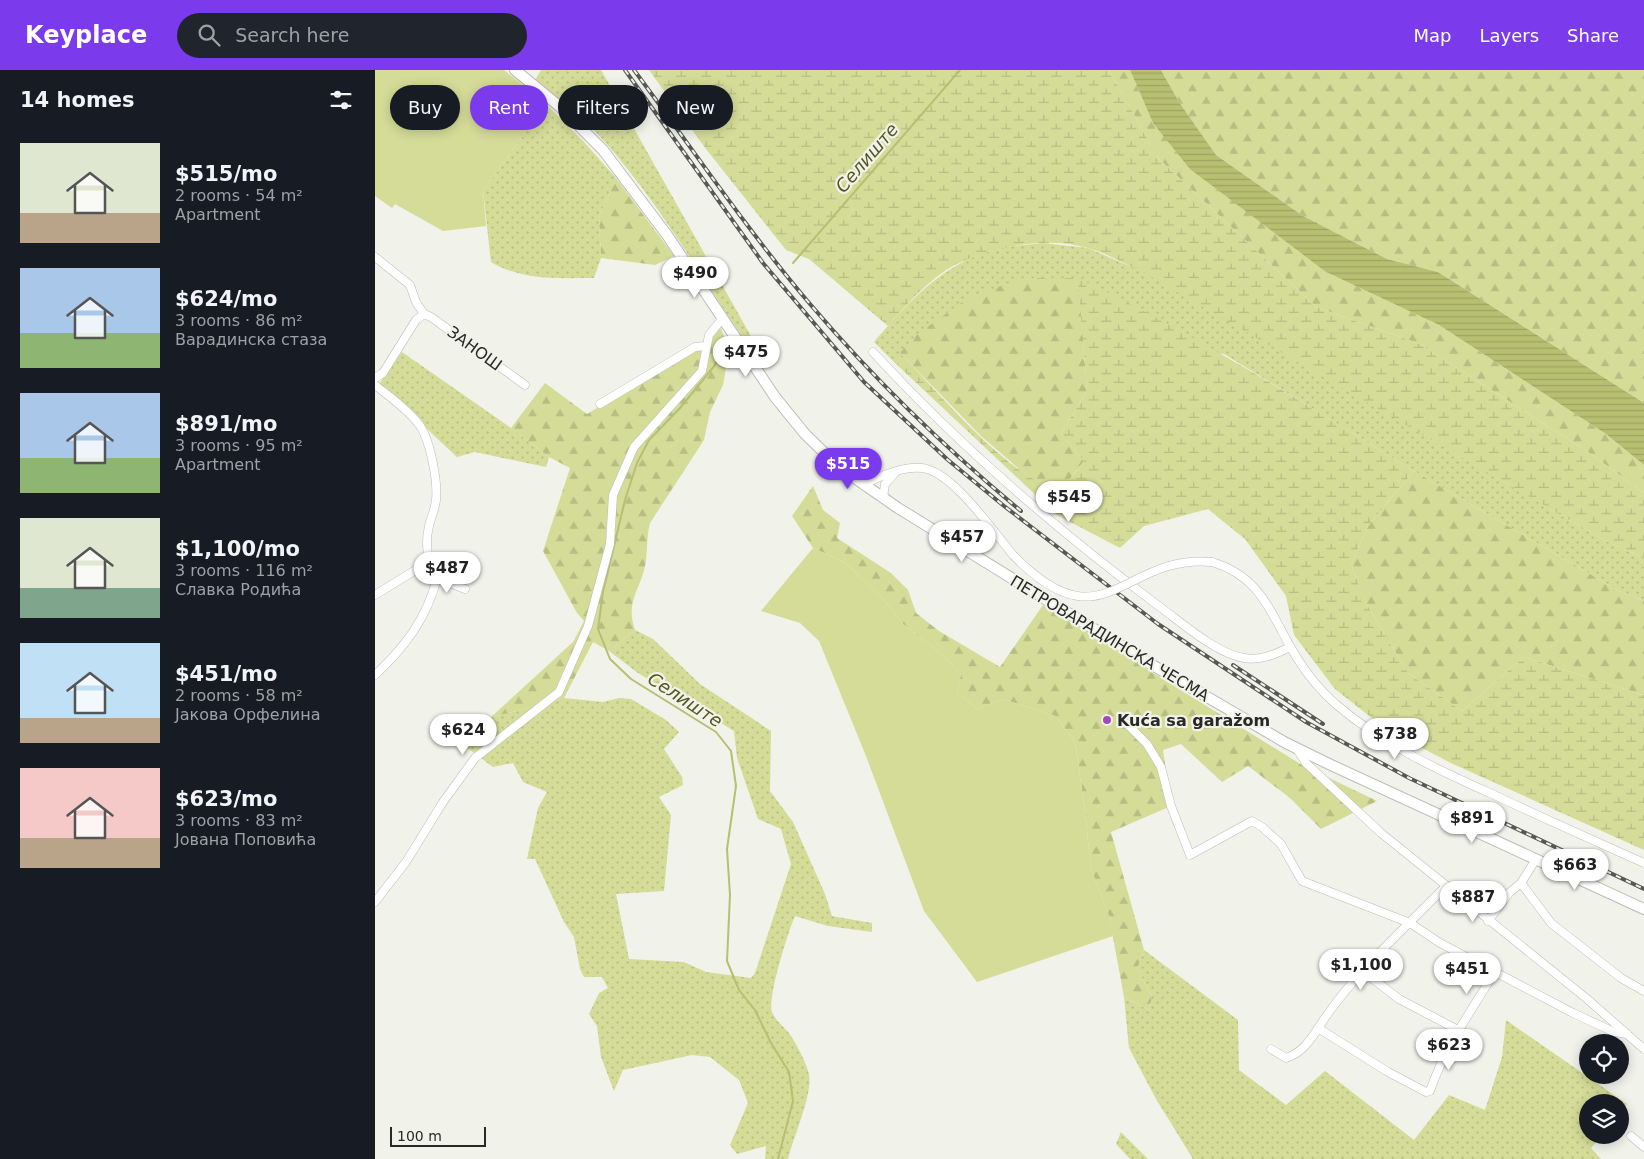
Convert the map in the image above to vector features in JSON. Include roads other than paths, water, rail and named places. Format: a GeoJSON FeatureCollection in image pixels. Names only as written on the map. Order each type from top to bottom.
{"type":"FeatureCollection","features":[{"type":"Feature","properties":{"kind":"main road","name":"ПЕТРОВАРАДИНСКА ЧЕСМА"},"geometry":{"type":"LineString","coordinates":[[515,70],[559,106],[603,150],[667,235],[757,373],[805,434],[839,467],[863,485],[1148,662],[1297,749],[1644,909]]}},
{"type":"Feature","properties":{"kind":"street"},"geometry":{"type":"LineString","coordinates":[[375,257],[410,285],[416,302],[424,314],[416,320],[383,373],[375,378]]}},
{"type":"Feature","properties":{"kind":"street","name":"ЗАНОШ"},"geometry":{"type":"LineString","coordinates":[[424,314],[431,317],[525,385]]}},
{"type":"Feature","properties":{"kind":"street"},"geometry":{"type":"LineString","coordinates":[[375,902],[406,862],[443,802],[475,758],[559,692],[583,638],[610,544],[613,496],[616,487],[634,447],[703,372],[709,334],[723,319]]}},
{"type":"Feature","properties":{"kind":"street"},"geometry":{"type":"LineString","coordinates":[[600,404],[695,347],[706,346]]}},
{"type":"Feature","properties":{"kind":"street"},"geometry":{"type":"LineString","coordinates":[[873,352],[919,400],[1024,500],[1116,574],[1186,626],[1221,649],[1242,658],[1260,659],[1290,647]]}},
{"type":"Feature","properties":{"kind":"street"},"geometry":{"type":"LineString","coordinates":[[375,385],[419,425],[429,450],[435,472],[436,500],[429,526],[430,561],[437,578],[431,600],[415,630],[403,648],[375,675]]}},
{"type":"Feature","properties":{"kind":"street"},"geometry":{"type":"LineString","coordinates":[[863,485],[897,471],[923,468],[945,477],[1013,555],[1043,583],[1072,596],[1105,594],[1123,588],[1175,564],[1212,562],[1234,570],[1255,587],[1272,612],[1290,647],[1306,672],[1337,705],[1385,741],[1467,783],[1644,863]]}},
{"type":"Feature","properties":{"kind":"street"},"geometry":{"type":"LineString","coordinates":[[883,498],[885,484],[897,471]]}},
{"type":"Feature","properties":{"kind":"street"},"geometry":{"type":"LineString","coordinates":[[375,595],[430,561]]}},
{"type":"Feature","properties":{"kind":"street"},"geometry":{"type":"LineString","coordinates":[[437,578],[465,589]]}},
{"type":"Feature","properties":{"kind":"street"},"geometry":{"type":"LineString","coordinates":[[1127,724],[1147,744],[1161,767],[1171,806],[1190,855],[1251,821],[1262,827],[1281,844],[1302,881],[1410,923],[1440,943],[1573,1013],[1614,1032],[1627,1034]]}},
{"type":"Feature","properties":{"kind":"street"},"geometry":{"type":"LineString","coordinates":[[1297,749],[1306,763],[1381,833],[1586,998],[1627,1034]]}},
{"type":"Feature","properties":{"kind":"street"},"geometry":{"type":"LineString","coordinates":[[1488,921],[1509,893],[1521,883],[1536,859]]}},
{"type":"Feature","properties":{"kind":"street"},"geometry":{"type":"LineString","coordinates":[[1521,883],[1551,923],[1621,978],[1644,991]]}},
{"type":"Feature","properties":{"kind":"street"},"geometry":{"type":"LineString","coordinates":[[1271,1050],[1286,1058],[1299,1054],[1336,1002],[1446,886]]}},
{"type":"Feature","properties":{"kind":"street"},"geometry":{"type":"LineString","coordinates":[[1364,972],[1399,999],[1457,1030]]}},
{"type":"Feature","properties":{"kind":"street"},"geometry":{"type":"LineString","coordinates":[[1318,1028],[1388,1072],[1426,1092],[1430,1091],[1439,1066],[1457,1030],[1495,972]]}},
{"type":"Feature","properties":{"kind":"street"},"geometry":{"type":"LineString","coordinates":[[1629,1036],[1644,1049]]}},
{"type":"Feature","properties":{"kind":"street"},"geometry":{"type":"LineString","coordinates":[[1631,1136],[1644,1147]]}},
{"type":"Feature","properties":{"kind":"waterway","name":"Селиште"},"geometry":{"type":"LineString","coordinates":[[793,263],[960,70]]}},
{"type":"Feature","properties":{"kind":"waterway","name":"Селиште"},"geometry":{"type":"LineString","coordinates":[[724,346],[715,365],[680,408],[649,440],[637,463],[625,500],[603,592],[598,629],[610,659],[631,679],[716,732],[731,751],[736,786],[727,849],[730,895],[727,961],[739,990],[755,1010],[771,1043],[789,1072],[793,1101],[778,1159]]}},
{"type":"Feature","properties":{"kind":"railway"},"geometry":{"type":"LineString","coordinates":[[625,70],[763,263],[864,382],[948,460],[1004,506],[1158,624],[1306,722],[1409,778],[1644,889]]}},
{"type":"Feature","properties":{"kind":"railway"},"geometry":{"type":"LineString","coordinates":[[634,70],[764,247],[834,332],[938,438],[1021,511]]}},
{"type":"Feature","properties":{"kind":"railway"},"geometry":{"type":"LineString","coordinates":[[1233,665],[1323,724]]}},
{"type":"Feature","properties":{"kind":"place","name":"Kuća sa garažom"},"geometry":{"type":"Point","coordinates":[1107,720]}}]}
